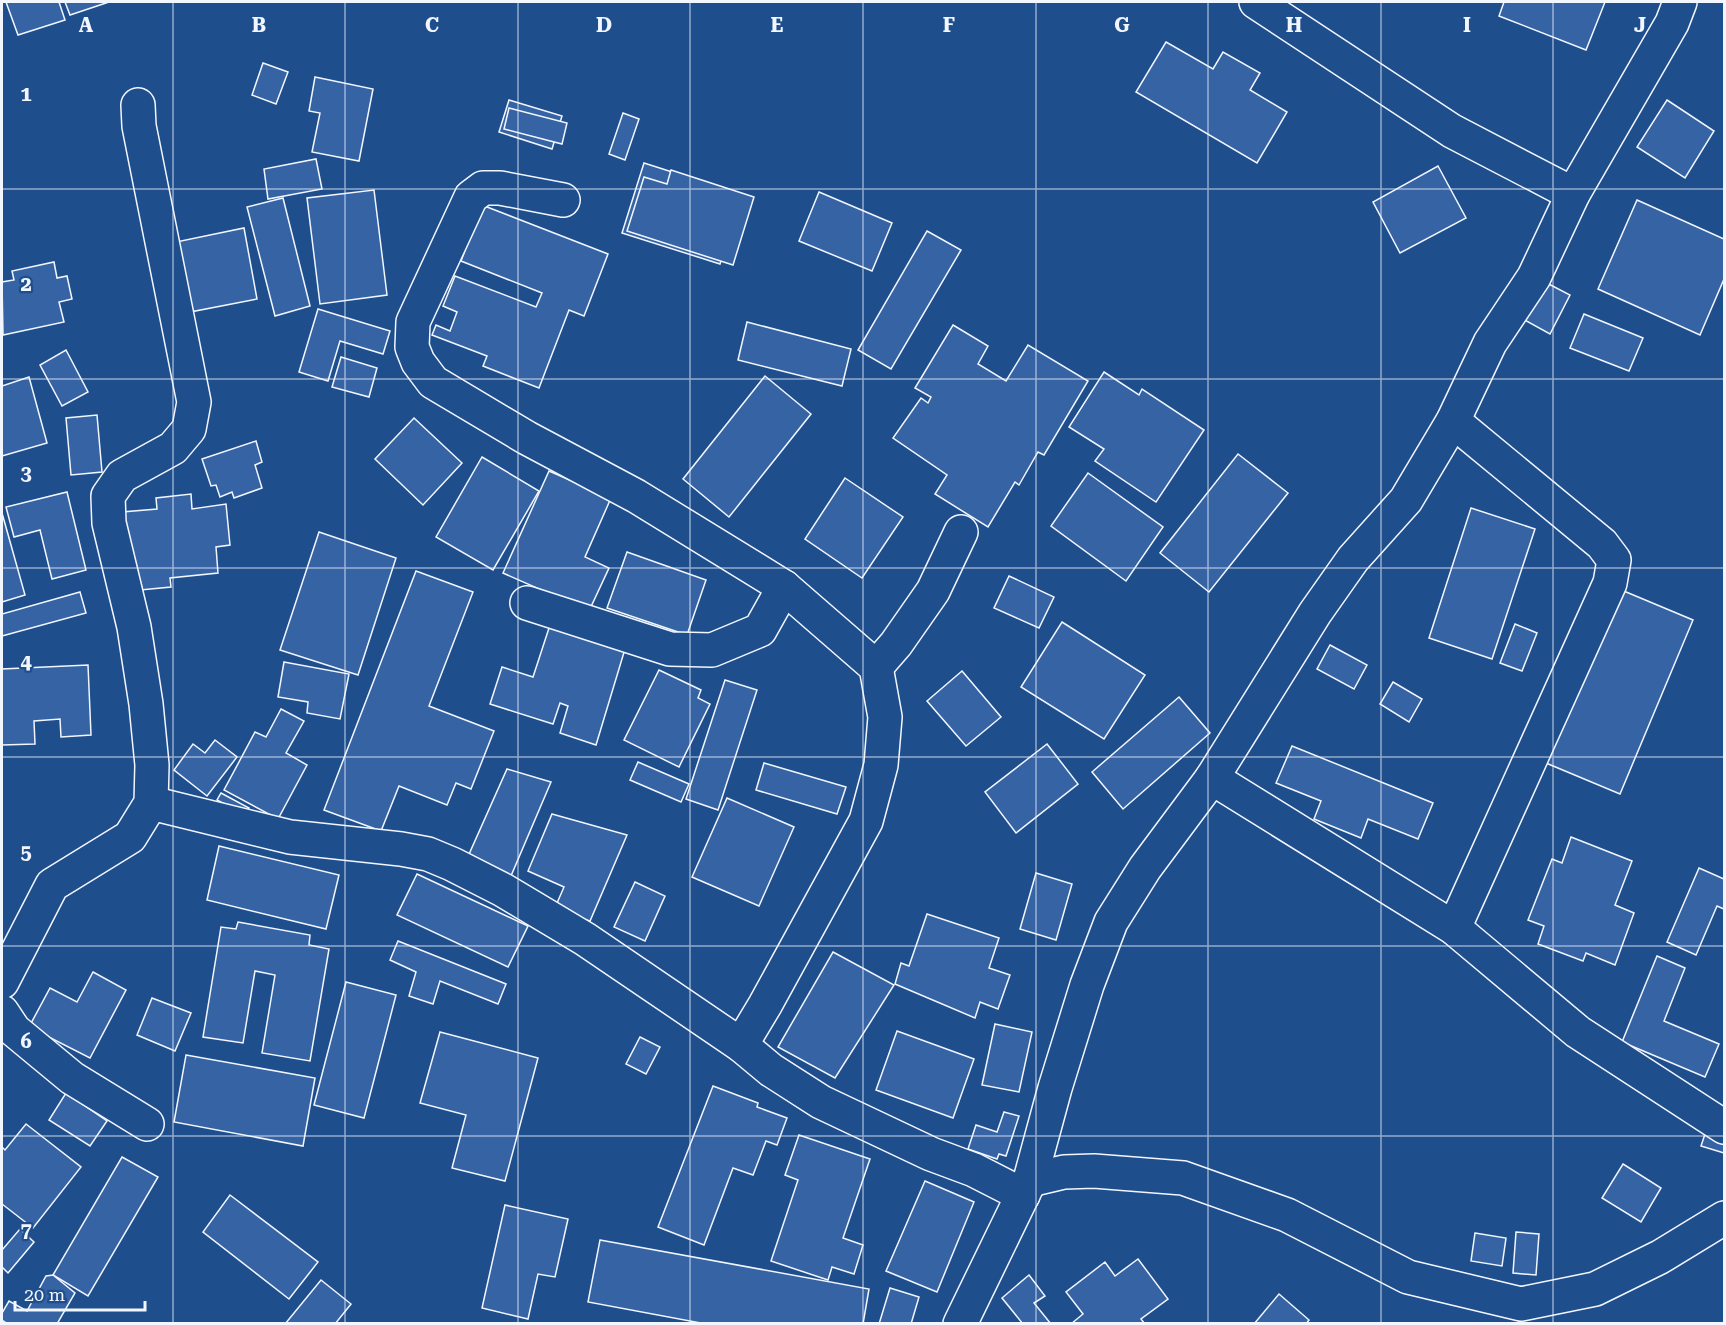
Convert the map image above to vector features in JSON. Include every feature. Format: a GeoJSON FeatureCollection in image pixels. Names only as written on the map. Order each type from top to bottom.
{"type":"FeatureCollection","features":[{"type":"Feature","properties":{"kind":"street"},"geometry":{"type":"LineString","coordinates":[[1256,2],[1452,130],[1573,194]]}},
{"type":"Feature","properties":{"kind":"street"},"geometry":{"type":"LineString","coordinates":[[960,1323],[1026,1187],[1084,995],[1111,922],[1145,868],[1212,778],[1315,613],[1353,559],[1406,500],[1453,421],[1490,343],[1534,277],[1573,194],[1672,23],[1680,2]]}},
{"type":"Feature","properties":{"kind":"street"},"geometry":{"type":"LineString","coordinates":[[2,982],[52,885],[130,837],[151,803],[152,765],[146,704],[134,627],[109,523],[108,496],[122,476],[173,448],[189,429],[194,402],[139,126],[138,105]]}},
{"type":"Feature","properties":{"kind":"street"},"geometry":{"type":"LineString","coordinates":[[563,200],[500,188],[483,188],[471,197],[413,322],[412,347],[418,362],[433,382],[527,438],[636,495],[784,587],[876,667],[885,717],[881,765],[866,821],[741,1045]]}},
{"type":"Feature","properties":{"kind":"street"},"geometry":{"type":"LineString","coordinates":[[1453,421],[1602,544],[1614,560],[1610,583],[1454,928]]}},
{"type":"Feature","properties":{"kind":"street"},"geometry":{"type":"LineString","coordinates":[[876,667],[896,644],[933,591],[961,532]]}},
{"type":"Feature","properties":{"kind":"street"},"geometry":{"type":"LineString","coordinates":[[528,603],[670,649],[712,650],[760,630],[784,587]]}},
{"type":"Feature","properties":{"kind":"street"},"geometry":{"type":"LineString","coordinates":[[1212,778],[1454,928],[1578,1032],[1725,1127]]}},
{"type":"Feature","properties":{"kind":"street"},"geometry":{"type":"LineString","coordinates":[[151,803],[290,837],[428,854],[503,890],[585,939],[741,1045],[771,1070],[820,1102],[931,1154],[1026,1187],[1064,1172],[1094,1171],[1182,1178],[1287,1215],[1408,1277],[1521,1313],[1595,1290],[1660,1257],[1725,1218]]}},
{"type":"Feature","properties":{"kind":"street"},"geometry":{"type":"LineString","coordinates":[[2,1012],[14,1030],[72,1078],[147,1124]]}},
{"type":"Feature","properties":{"kind":"building"},"geometry":{"type":"Polygon","coordinates":[[[6,2],[59,2],[65,20],[18,35],[6,2]]]}},
{"type":"Feature","properties":{"kind":"building"},"geometry":{"type":"Polygon","coordinates":[[[65,2],[109,2],[70,15],[65,2]]]}},
{"type":"Feature","properties":{"kind":"building"},"geometry":{"type":"Polygon","coordinates":[[[1504,2],[1605,2],[1586,50],[1499,16],[1504,2]]]}},
{"type":"Feature","properties":{"kind":"building"},"geometry":{"type":"Polygon","coordinates":[[[1166,42],[1213,69],[1223,52],[1260,73],[1250,90],[1287,112],[1257,163],[1136,92],[1166,42]]]}},
{"type":"Feature","properties":{"kind":"building"},"geometry":{"type":"Polygon","coordinates":[[[263,63],[288,72],[276,104],[252,95],[263,63]]]}},
{"type":"Feature","properties":{"kind":"building"},"geometry":{"type":"Polygon","coordinates":[[[315,77],[373,89],[359,161],[312,152],[320,113],[309,111],[315,77]]]}},
{"type":"Feature","properties":{"kind":"building"},"geometry":{"type":"Polygon","coordinates":[[[509,100],[562,116],[552,149],[499,132],[509,100]]]}},
{"type":"Feature","properties":{"kind":"building"},"geometry":{"type":"Polygon","coordinates":[[[1667,100],[1714,131],[1685,178],[1637,147],[1667,100]]]}},
{"type":"Feature","properties":{"kind":"building"},"geometry":{"type":"Polygon","coordinates":[[[509,108],[567,123],[562,144],[504,129],[509,108]]]}},
{"type":"Feature","properties":{"kind":"building"},"geometry":{"type":"Polygon","coordinates":[[[623,113],[639,119],[625,160],[609,154],[623,113]]]}},
{"type":"Feature","properties":{"kind":"building"},"geometry":{"type":"Polygon","coordinates":[[[316,159],[322,189],[268,199],[264,169],[316,159]]]}},
{"type":"Feature","properties":{"kind":"building"},"geometry":{"type":"Polygon","coordinates":[[[644,163],[741,194],[720,264],[622,233],[644,163]]]}},
{"type":"Feature","properties":{"kind":"building"},"geometry":{"type":"Polygon","coordinates":[[[1438,166],[1466,218],[1400,253],[1373,202],[1438,166]]]}},
{"type":"Feature","properties":{"kind":"building"},"geometry":{"type":"Polygon","coordinates":[[[671,170],[754,197],[733,265],[627,231],[644,177],[667,184],[671,170]]]}},
{"type":"Feature","properties":{"kind":"building"},"geometry":{"type":"Polygon","coordinates":[[[374,190],[387,295],[320,304],[307,198],[374,190]]]}},
{"type":"Feature","properties":{"kind":"building"},"geometry":{"type":"Polygon","coordinates":[[[819,192],[892,223],[872,271],[799,241],[819,192]]]}},
{"type":"Feature","properties":{"kind":"building"},"geometry":{"type":"Polygon","coordinates":[[[283,198],[310,306],[275,316],[247,207],[283,198]]]}},
{"type":"Feature","properties":{"kind":"building"},"geometry":{"type":"Polygon","coordinates":[[[1637,200],[1724,239],[1724,279],[1700,335],[1598,289],[1637,200]]]}},
{"type":"Feature","properties":{"kind":"building"},"geometry":{"type":"Polygon","coordinates":[[[482,205],[608,254],[584,316],[569,310],[539,388],[483,366],[487,356],[432,335],[436,325],[450,331],[457,312],[443,306],[455,276],[536,307],[542,293],[461,261],[482,205]]]}},
{"type":"Feature","properties":{"kind":"building"},"geometry":{"type":"Polygon","coordinates":[[[244,228],[257,299],[190,312],[176,242],[244,228]]]}},
{"type":"Feature","properties":{"kind":"building"},"geometry":{"type":"Polygon","coordinates":[[[927,231],[961,250],[891,369],[858,350],[927,231]]]}},
{"type":"Feature","properties":{"kind":"building"},"geometry":{"type":"Polygon","coordinates":[[[54,262],[57,278],[67,276],[72,299],[59,302],[64,322],[3,335],[2,282],[14,280],[12,271],[54,262]]]}},
{"type":"Feature","properties":{"kind":"building"},"geometry":{"type":"Polygon","coordinates":[[[1543,281],[1570,295],[1550,334],[1523,319],[1543,281]]]}},
{"type":"Feature","properties":{"kind":"building"},"geometry":{"type":"Polygon","coordinates":[[[318,309],[390,331],[383,354],[340,341],[328,381],[299,372],[318,309]]]}},
{"type":"Feature","properties":{"kind":"building"},"geometry":{"type":"Polygon","coordinates":[[[1584,314],[1643,338],[1629,371],[1570,348],[1584,314]]]}},
{"type":"Feature","properties":{"kind":"building"},"geometry":{"type":"Polygon","coordinates":[[[747,322],[851,349],[842,386],[738,360],[747,322]]]}},
{"type":"Feature","properties":{"kind":"building"},"geometry":{"type":"Polygon","coordinates":[[[953,325],[988,346],[978,364],[1006,381],[1028,345],[1088,381],[1044,455],[1038,452],[1019,485],[1015,482],[988,527],[935,494],[947,475],[893,438],[921,398],[928,403],[931,397],[915,388],[953,325]]]}},
{"type":"Feature","properties":{"kind":"building"},"geometry":{"type":"Polygon","coordinates":[[[66,350],[88,392],[62,406],[40,365],[66,350]]]}},
{"type":"Feature","properties":{"kind":"building"},"geometry":{"type":"Polygon","coordinates":[[[341,357],[377,368],[369,397],[332,387],[341,357]]]}},
{"type":"Feature","properties":{"kind":"building"},"geometry":{"type":"Polygon","coordinates":[[[1104,372],[1139,395],[1142,389],[1204,430],[1156,502],[1095,461],[1104,449],[1069,427],[1104,372]]]}},
{"type":"Feature","properties":{"kind":"building"},"geometry":{"type":"Polygon","coordinates":[[[765,376],[811,414],[729,517],[683,479],[765,376]]]}},
{"type":"Feature","properties":{"kind":"building"},"geometry":{"type":"Polygon","coordinates":[[[29,377],[47,443],[2,456],[2,386],[29,377]]]}},
{"type":"Feature","properties":{"kind":"building"},"geometry":{"type":"Polygon","coordinates":[[[97,415],[102,472],[71,475],[66,418],[97,415]]]}},
{"type":"Feature","properties":{"kind":"building"},"geometry":{"type":"Polygon","coordinates":[[[414,418],[462,463],[423,505],[375,459],[414,418]]]}},
{"type":"Feature","properties":{"kind":"building"},"geometry":{"type":"Polygon","coordinates":[[[256,441],[262,462],[255,465],[262,488],[234,498],[232,492],[220,497],[216,485],[211,486],[202,459],[256,441]]]}},
{"type":"Feature","properties":{"kind":"building"},"geometry":{"type":"Polygon","coordinates":[[[1238,454],[1288,493],[1209,592],[1160,553],[1238,454]]]}},
{"type":"Feature","properties":{"kind":"building"},"geometry":{"type":"Polygon","coordinates":[[[482,457],[539,491],[493,570],[436,537],[482,457]]]}},
{"type":"Feature","properties":{"kind":"building"},"geometry":{"type":"Polygon","coordinates":[[[549,471],[611,498],[585,557],[609,568],[589,611],[503,573],[549,471]]]}},
{"type":"Feature","properties":{"kind":"building"},"geometry":{"type":"Polygon","coordinates":[[[1088,473],[1163,527],[1126,581],[1051,526],[1088,473]]]}},
{"type":"Feature","properties":{"kind":"building"},"geometry":{"type":"Polygon","coordinates":[[[845,478],[903,517],[862,578],[805,539],[845,478]]]}},
{"type":"Feature","properties":{"kind":"building"},"geometry":{"type":"Polygon","coordinates":[[[67,492],[86,570],[52,579],[40,530],[14,537],[6,507],[67,492]]]}},
{"type":"Feature","properties":{"kind":"building"},"geometry":{"type":"Polygon","coordinates":[[[191,494],[192,509],[226,504],[230,545],[216,547],[218,573],[170,578],[171,587],[130,591],[122,512],[157,509],[156,498],[191,494]]]}},
{"type":"Feature","properties":{"kind":"building"},"geometry":{"type":"Polygon","coordinates":[[[1471,508],[1535,529],[1492,659],[1429,638],[1471,508]]]}},
{"type":"Feature","properties":{"kind":"building"},"geometry":{"type":"Polygon","coordinates":[[[2,513],[25,595],[2,602],[2,513]]]}},
{"type":"Feature","properties":{"kind":"building"},"geometry":{"type":"Polygon","coordinates":[[[319,532],[396,558],[358,675],[280,650],[319,532]]]}},
{"type":"Feature","properties":{"kind":"building"},"geometry":{"type":"Polygon","coordinates":[[[627,552],[706,580],[687,635],[607,608],[627,552]]]}},
{"type":"Feature","properties":{"kind":"building"},"geometry":{"type":"Polygon","coordinates":[[[416,571],[473,592],[429,706],[494,731],[471,789],[456,783],[447,805],[399,786],[381,831],[324,810],[416,571]]]}},
{"type":"Feature","properties":{"kind":"building"},"geometry":{"type":"Polygon","coordinates":[[[1009,576],[1054,597],[1039,628],[994,608],[1009,576]]]}},
{"type":"Feature","properties":{"kind":"building"},"geometry":{"type":"Polygon","coordinates":[[[1619,589],[1693,620],[1620,794],[1546,763],[1619,589]]]}},
{"type":"Feature","properties":{"kind":"building"},"geometry":{"type":"Polygon","coordinates":[[[80,592],[86,613],[2,636],[2,614],[80,592]]]}},
{"type":"Feature","properties":{"kind":"building"},"geometry":{"type":"Polygon","coordinates":[[[1062,622],[1145,675],[1104,739],[1021,687],[1062,622]]]}},
{"type":"Feature","properties":{"kind":"building"},"geometry":{"type":"Polygon","coordinates":[[[1515,624],[1537,633],[1522,671],[1500,663],[1515,624]]]}},
{"type":"Feature","properties":{"kind":"building"},"geometry":{"type":"Polygon","coordinates":[[[550,625],[625,649],[596,745],[560,733],[568,706],[560,703],[553,724],[490,704],[502,667],[533,677],[550,625]]]}},
{"type":"Feature","properties":{"kind":"building"},"geometry":{"type":"Polygon","coordinates":[[[1330,645],[1367,665],[1354,689],[1317,669],[1330,645]]]}},
{"type":"Feature","properties":{"kind":"building"},"geometry":{"type":"Polygon","coordinates":[[[284,662],[349,674],[340,719],[307,713],[308,702],[278,697],[284,662]]]}},
{"type":"Feature","properties":{"kind":"building"},"geometry":{"type":"Polygon","coordinates":[[[88,665],[91,735],[61,737],[60,719],[34,721],[35,744],[2,745],[2,669],[88,665]]]}},
{"type":"Feature","properties":{"kind":"building"},"geometry":{"type":"Polygon","coordinates":[[[659,670],[701,690],[698,698],[710,704],[679,767],[624,740],[659,670]]]}},
{"type":"Feature","properties":{"kind":"building"},"geometry":{"type":"Polygon","coordinates":[[[962,671],[1001,717],[966,746],[927,701],[962,671]]]}},
{"type":"Feature","properties":{"kind":"building"},"geometry":{"type":"Polygon","coordinates":[[[725,680],[757,690],[718,810],[686,799],[725,680]]]}},
{"type":"Feature","properties":{"kind":"building"},"geometry":{"type":"Polygon","coordinates":[[[1393,682],[1422,699],[1409,722],[1380,704],[1393,682]]]}},
{"type":"Feature","properties":{"kind":"building"},"geometry":{"type":"Polygon","coordinates":[[[1179,697],[1210,733],[1123,809],[1092,772],[1179,697]]]}},
{"type":"Feature","properties":{"kind":"building"},"geometry":{"type":"Polygon","coordinates":[[[281,709],[304,721],[286,753],[307,765],[278,819],[224,790],[255,732],[266,737],[281,709]]]}},
{"type":"Feature","properties":{"kind":"building"},"geometry":{"type":"Polygon","coordinates":[[[215,740],[237,757],[207,796],[174,770],[193,744],[205,753],[215,740]]]}},
{"type":"Feature","properties":{"kind":"building"},"geometry":{"type":"Polygon","coordinates":[[[1047,744],[1078,784],[1016,833],[985,792],[1047,744]]]}},
{"type":"Feature","properties":{"kind":"building"},"geometry":{"type":"Polygon","coordinates":[[[1292,746],[1433,803],[1418,839],[1368,819],[1361,838],[1314,819],[1321,801],[1276,783],[1292,746]]]}},
{"type":"Feature","properties":{"kind":"building"},"geometry":{"type":"Polygon","coordinates":[[[638,762],[689,784],[681,802],[630,780],[638,762]]]}},
{"type":"Feature","properties":{"kind":"building"},"geometry":{"type":"Polygon","coordinates":[[[764,763],[846,787],[837,814],[756,790],[764,763]]]}},
{"type":"Feature","properties":{"kind":"building"},"geometry":{"type":"Polygon","coordinates":[[[507,769],[551,782],[508,883],[466,861],[507,769]]]}},
{"type":"Feature","properties":{"kind":"building"},"geometry":{"type":"Polygon","coordinates":[[[221,793],[249,808],[245,815],[217,800],[221,793]]]}},
{"type":"Feature","properties":{"kind":"building"},"geometry":{"type":"Polygon","coordinates":[[[727,798],[794,827],[759,906],[692,877],[727,798]]]}},
{"type":"Feature","properties":{"kind":"building"},"geometry":{"type":"Polygon","coordinates":[[[552,814],[627,835],[590,921],[554,910],[564,887],[528,871],[552,814]]]}},
{"type":"Feature","properties":{"kind":"building"},"geometry":{"type":"Polygon","coordinates":[[[1571,837],[1632,861],[1615,905],[1634,913],[1615,965],[1586,953],[1583,961],[1538,944],[1544,926],[1528,920],[1552,859],[1562,863],[1571,837]]]}},
{"type":"Feature","properties":{"kind":"building"},"geometry":{"type":"Polygon","coordinates":[[[219,846],[339,875],[326,929],[207,900],[219,846]]]}},
{"type":"Feature","properties":{"kind":"building"},"geometry":{"type":"Polygon","coordinates":[[[1699,868],[1724,879],[1724,909],[1717,906],[1696,955],[1667,942],[1699,868]]]}},
{"type":"Feature","properties":{"kind":"building"},"geometry":{"type":"Polygon","coordinates":[[[1036,873],[1072,884],[1056,940],[1020,929],[1036,873]]]}},
{"type":"Feature","properties":{"kind":"building"},"geometry":{"type":"Polygon","coordinates":[[[417,874],[528,926],[508,967],[397,915],[417,874]]]}},
{"type":"Feature","properties":{"kind":"building"},"geometry":{"type":"Polygon","coordinates":[[[635,882],[665,896],[645,941],[614,927],[635,882]]]}},
{"type":"Feature","properties":{"kind":"building"},"geometry":{"type":"Polygon","coordinates":[[[927,914],[999,938],[989,968],[1010,975],[998,1009],[980,1002],[975,1018],[895,984],[901,963],[909,966],[927,914]]]}},
{"type":"Feature","properties":{"kind":"building"},"geometry":{"type":"Polygon","coordinates":[[[238,922],[310,935],[309,945],[329,949],[310,1061],[262,1053],[275,975],[255,971],[243,1043],[203,1037],[221,927],[236,929],[238,922]]]}},
{"type":"Feature","properties":{"kind":"building"},"geometry":{"type":"Polygon","coordinates":[[[398,941],[506,984],[498,1004],[440,981],[433,1004],[409,996],[416,972],[390,960],[398,941]]]}},
{"type":"Feature","properties":{"kind":"building"},"geometry":{"type":"Polygon","coordinates":[[[833,952],[894,985],[835,1078],[778,1047],[833,952]]]}},
{"type":"Feature","properties":{"kind":"building"},"geometry":{"type":"Polygon","coordinates":[[[1657,956],[1685,968],[1664,1021],[1719,1044],[1705,1077],[1622,1042],[1657,956]]]}},
{"type":"Feature","properties":{"kind":"building"},"geometry":{"type":"Polygon","coordinates":[[[93,972],[126,990],[90,1058],[29,1027],[50,988],[77,1002],[93,972]]]}},
{"type":"Feature","properties":{"kind":"building"},"geometry":{"type":"Polygon","coordinates":[[[346,982],[396,995],[364,1118],[314,1105],[346,982]]]}},
{"type":"Feature","properties":{"kind":"building"},"geometry":{"type":"Polygon","coordinates":[[[152,998],[191,1013],[175,1051],[137,1035],[152,998]]]}},
{"type":"Feature","properties":{"kind":"building"},"geometry":{"type":"Polygon","coordinates":[[[995,1024],[1032,1032],[1019,1092],[982,1085],[995,1024]]]}},
{"type":"Feature","properties":{"kind":"building"},"geometry":{"type":"Polygon","coordinates":[[[897,1031],[974,1059],[953,1118],[876,1090],[897,1031]]]}},
{"type":"Feature","properties":{"kind":"building"},"geometry":{"type":"Polygon","coordinates":[[[440,1032],[538,1058],[505,1181],[452,1168],[466,1115],[420,1103],[440,1032]]]}},
{"type":"Feature","properties":{"kind":"building"},"geometry":{"type":"Polygon","coordinates":[[[640,1037],[660,1047],[646,1074],[626,1064],[640,1037]]]}},
{"type":"Feature","properties":{"kind":"building"},"geometry":{"type":"Polygon","coordinates":[[[186,1055],[315,1078],[303,1146],[174,1122],[186,1055]]]}},
{"type":"Feature","properties":{"kind":"building"},"geometry":{"type":"Polygon","coordinates":[[[713,1086],[758,1103],[757,1107],[787,1118],[777,1145],[766,1141],[753,1175],[733,1168],[704,1245],[658,1227],[713,1086]]]}},
{"type":"Feature","properties":{"kind":"building"},"geometry":{"type":"Polygon","coordinates":[[[66,1093],[107,1121],[90,1146],[49,1120],[66,1093]]]}},
{"type":"Feature","properties":{"kind":"building"},"geometry":{"type":"Polygon","coordinates":[[[1004,1112],[1019,1116],[1006,1156],[999,1154],[997,1159],[968,1149],[976,1125],[997,1132],[1004,1112]]]}},
{"type":"Feature","properties":{"kind":"building"},"geometry":{"type":"Polygon","coordinates":[[[26,1124],[81,1167],[33,1228],[2,1204],[2,1147],[5,1150],[26,1124]]]}},
{"type":"Feature","properties":{"kind":"building"},"geometry":{"type":"Polygon","coordinates":[[[1706,1131],[1724,1136],[1724,1153],[1701,1146],[1706,1131]]]}},
{"type":"Feature","properties":{"kind":"building"},"geometry":{"type":"Polygon","coordinates":[[[799,1135],[870,1159],[843,1238],[863,1245],[854,1274],[832,1267],[828,1280],[771,1261],[798,1180],[785,1175],[799,1135]]]}},
{"type":"Feature","properties":{"kind":"building"},"geometry":{"type":"Polygon","coordinates":[[[122,1157],[158,1177],[88,1296],[53,1275],[122,1157]]]}},
{"type":"Feature","properties":{"kind":"building"},"geometry":{"type":"Polygon","coordinates":[[[1623,1164],[1661,1188],[1641,1222],[1602,1198],[1623,1164]]]}},
{"type":"Feature","properties":{"kind":"building"},"geometry":{"type":"Polygon","coordinates":[[[925,1181],[974,1202],[937,1292],[886,1271],[925,1181]]]}},
{"type":"Feature","properties":{"kind":"building"},"geometry":{"type":"Polygon","coordinates":[[[230,1195],[318,1262],[289,1299],[203,1232],[230,1195]]]}},
{"type":"Feature","properties":{"kind":"building"},"geometry":{"type":"Polygon","coordinates":[[[505,1205],[568,1219],[555,1277],[538,1274],[528,1319],[482,1308],[505,1205]]]}},
{"type":"Feature","properties":{"kind":"building"},"geometry":{"type":"Polygon","coordinates":[[[20,1229],[34,1242],[8,1273],[2,1267],[2,1250],[20,1229]]]}},
{"type":"Feature","properties":{"kind":"building"},"geometry":{"type":"Polygon","coordinates":[[[1516,1232],[1539,1234],[1536,1275],[1513,1273],[1516,1232]]]}},
{"type":"Feature","properties":{"kind":"building"},"geometry":{"type":"Polygon","coordinates":[[[1475,1233],[1506,1238],[1502,1266],[1471,1261],[1475,1233]]]}},
{"type":"Feature","properties":{"kind":"building"},"geometry":{"type":"Polygon","coordinates":[[[600,1240],[869,1289],[863,1324],[706,1324],[588,1302],[600,1240]]]}},
{"type":"Feature","properties":{"kind":"building"},"geometry":{"type":"Polygon","coordinates":[[[1138,1259],[1168,1299],[1141,1319],[1145,1324],[1071,1324],[1083,1314],[1066,1292],[1105,1262],[1115,1276],[1138,1259]]]}},
{"type":"Feature","properties":{"kind":"building"},"geometry":{"type":"Polygon","coordinates":[[[53,1275],[75,1293],[57,1324],[8,1324],[2,1320],[2,1313],[9,1301],[27,1311],[46,1276],[53,1275]]]}},
{"type":"Feature","properties":{"kind":"building"},"geometry":{"type":"Polygon","coordinates":[[[1029,1275],[1045,1296],[1034,1303],[1051,1324],[1023,1324],[1002,1298],[1029,1275]]]}},
{"type":"Feature","properties":{"kind":"building"},"geometry":{"type":"Polygon","coordinates":[[[321,1280],[351,1304],[335,1324],[285,1324],[321,1280]]]}},
{"type":"Feature","properties":{"kind":"building"},"geometry":{"type":"Polygon","coordinates":[[[890,1288],[919,1297],[911,1324],[879,1324],[890,1288]]]}},
{"type":"Feature","properties":{"kind":"building"},"geometry":{"type":"Polygon","coordinates":[[[1279,1294],[1309,1320],[1306,1324],[1254,1324],[1279,1294]]]}}]}
